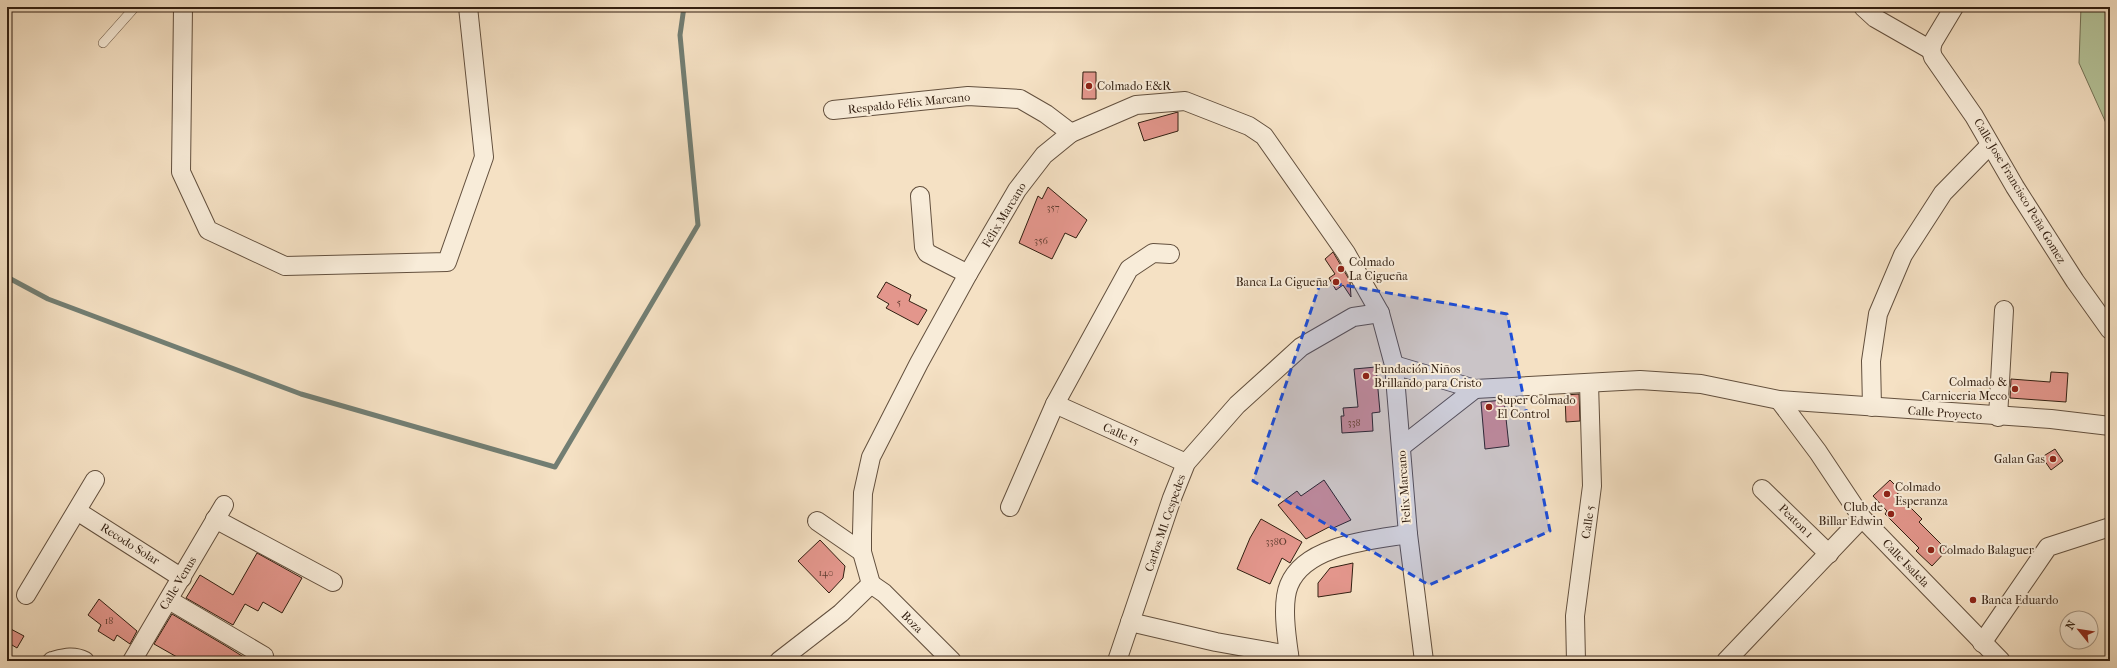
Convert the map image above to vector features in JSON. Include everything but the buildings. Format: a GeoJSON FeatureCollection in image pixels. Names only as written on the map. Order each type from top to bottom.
{"type":"FeatureCollection","features":[{"type":"Feature","properties":{"kind":"street"},"geometry":{"type":"LineString","coordinates":[[183,7],[181,172],[208,230],[284,266],[447,262],[484,157],[468,7]]}},
{"type":"Feature","properties":{"kind":"street"},"geometry":{"type":"LineString","coordinates":[[1863,7],[1875,18],[1931,50],[1933,42],[1954,7]]}},
{"type":"Feature","properties":{"kind":"street","name":"Calle Jose Francisco Peña Gomez"},"geometry":{"type":"LineString","coordinates":[[1931,50],[1933,57],[1974,116],[1990,145],[2075,281],[2110,330]]}},
{"type":"Feature","properties":{"kind":"street","name":"Respaldo Félix Marcano"},"geometry":{"type":"LineString","coordinates":[[833,110],[968,96],[1020,99],[1046,114],[1071,133]]}},
{"type":"Feature","properties":{"kind":"street","name":"Félix Marcano"},"geometry":{"type":"LineString","coordinates":[[871,584],[862,552],[863,493],[871,457],[968,274],[1017,190],[1044,155],[1071,133],[1136,105],[1185,102],[1249,126],[1264,136],[1346,253],[1380,313]]}},
{"type":"Feature","properties":{"kind":"street"},"geometry":{"type":"LineString","coordinates":[[1872,407],[1872,360],[1878,314],[1902,255],[1943,193],[1990,145]]}},
{"type":"Feature","properties":{"kind":"street"},"geometry":{"type":"LineString","coordinates":[[920,196],[924,248],[927,253],[968,274]]}},
{"type":"Feature","properties":{"kind":"street"},"geometry":{"type":"LineString","coordinates":[[1010,507],[1055,404],[1129,269],[1153,253],[1170,254]]}},
{"type":"Feature","properties":{"kind":"street"},"geometry":{"type":"LineString","coordinates":[[1998,417],[2004,310]]}},
{"type":"Feature","properties":{"kind":"street","name":"Felix Marcano"},"geometry":{"type":"LineString","coordinates":[[1380,313],[1394,365],[1408,534],[1424,661]]}},
{"type":"Feature","properties":{"kind":"street","name":"Carlos Ml. Cespedes"},"geometry":{"type":"LineString","coordinates":[[1117,661],[1172,498],[1186,463],[1237,405],[1301,347],[1353,317],[1380,313]]}},
{"type":"Feature","properties":{"kind":"street","name":"Calle Proyecto"},"geometry":{"type":"LineString","coordinates":[[1394,365],[1475,389],[1640,380],[1701,384],[1779,400],[1998,417],[2051,419],[2110,426]]}},
{"type":"Feature","properties":{"kind":"street","name":"Calle 5"},"geometry":{"type":"LineString","coordinates":[[1576,661],[1575,616],[1592,486],[1589,383]]}},
{"type":"Feature","properties":{"kind":"street"},"geometry":{"type":"LineString","coordinates":[[1401,447],[1475,389]]}},
{"type":"Feature","properties":{"kind":"street","name":"Calle Isalela"},"geometry":{"type":"LineString","coordinates":[[1779,400],[1818,452],[1862,518],[2001,661]]}},
{"type":"Feature","properties":{"kind":"street","name":"Calle 15"},"geometry":{"type":"LineString","coordinates":[[1055,404],[1186,463]]}},
{"type":"Feature","properties":{"kind":"street"},"geometry":{"type":"LineString","coordinates":[[26,595],[95,480]]}},
{"type":"Feature","properties":{"kind":"street","name":"Peaton 1"},"geometry":{"type":"LineString","coordinates":[[1762,489],[1829,554]]}},
{"type":"Feature","properties":{"kind":"street","name":"Recodo Solar"},"geometry":{"type":"LineString","coordinates":[[77,511],[182,578]]}},
{"type":"Feature","properties":{"kind":"street","name":"Calle Venus"},"geometry":{"type":"LineString","coordinates":[[132,661],[220,512],[333,582]]}},
{"type":"Feature","properties":{"kind":"street"},"geometry":{"type":"LineString","coordinates":[[1726,661],[1862,518]]}},
{"type":"Feature","properties":{"kind":"street"},"geometry":{"type":"LineString","coordinates":[[817,521],[862,552]]}},
{"type":"Feature","properties":{"kind":"street"},"geometry":{"type":"LineString","coordinates":[[1982,643],[2048,546],[2110,527]]}},
{"type":"Feature","properties":{"kind":"street"},"geometry":{"type":"LineString","coordinates":[[1130,622],[1289,658],[1285,601],[1289,586],[1296,572],[1308,562],[1343,544],[1408,534]]}},
{"type":"Feature","properties":{"kind":"street"},"geometry":{"type":"LineString","coordinates":[[779,661],[841,613],[871,584]]}},
{"type":"Feature","properties":{"kind":"street","name":"Boza"},"geometry":{"type":"LineString","coordinates":[[871,584],[884,593],[952,661]]}},
{"type":"Feature","properties":{"kind":"street"},"geometry":{"type":"LineString","coordinates":[[169,600],[264,656]]}},
{"type":"Feature","properties":{"kind":"street"},"geometry":{"type":"LineString","coordinates":[[52,661],[77,657],[85,661]]}},
{"type":"Feature","properties":{"kind":"lane"},"geometry":{"type":"LineString","coordinates":[[103,43],[135,7]]}},
{"type":"Feature","properties":{"kind":"highlighted area"},"geometry":{"type":"Polygon","coordinates":[[[1321,281],[1507,314],[1550,531],[1429,585],[1253,481],[1321,281]]]}},
{"type":"Feature","properties":{"kind":"green space"},"geometry":{"type":"Polygon","coordinates":[[[2081,7],[2110,7],[2110,132],[2079,63],[2081,7]]]}},
{"type":"Feature","properties":{"kind":"waterway"},"geometry":{"type":"LineString","coordinates":[[7,277],[48,299],[301,394],[555,467],[698,225],[680,35],[684,7]]}},
{"type":"Feature","properties":{"kind":"place","name":"Colmado E&R"},"geometry":{"type":"Point","coordinates":[1089,86]}},
{"type":"Feature","properties":{"kind":"place","name":"Colmado La Cigueña"},"geometry":{"type":"Point","coordinates":[1341,269]}},
{"type":"Feature","properties":{"kind":"place","name":"Banca La Cigueña"},"geometry":{"type":"Point","coordinates":[1336,282]}},
{"type":"Feature","properties":{"kind":"place","name":"Fundación Niños Brillando para Cristo"},"geometry":{"type":"Point","coordinates":[1366,376]}},
{"type":"Feature","properties":{"kind":"place","name":"Colmado & Carniceria Meco"},"geometry":{"type":"Point","coordinates":[2015,389]}},
{"type":"Feature","properties":{"kind":"place","name":"Super Colmado El Control"},"geometry":{"type":"Point","coordinates":[1489,407]}},
{"type":"Feature","properties":{"kind":"place","name":"Galan Gas"},"geometry":{"type":"Point","coordinates":[2053,459]}},
{"type":"Feature","properties":{"kind":"place","name":"Colmado Esperanza"},"geometry":{"type":"Point","coordinates":[1887,494]}},
{"type":"Feature","properties":{"kind":"place","name":"Club de Billar Edwin"},"geometry":{"type":"Point","coordinates":[1891,514]}},
{"type":"Feature","properties":{"kind":"place","name":"Colmado Balaguer"},"geometry":{"type":"Point","coordinates":[1931,550]}},
{"type":"Feature","properties":{"kind":"place","name":"Banca Eduardo"},"geometry":{"type":"Point","coordinates":[1973,600]}}]}
